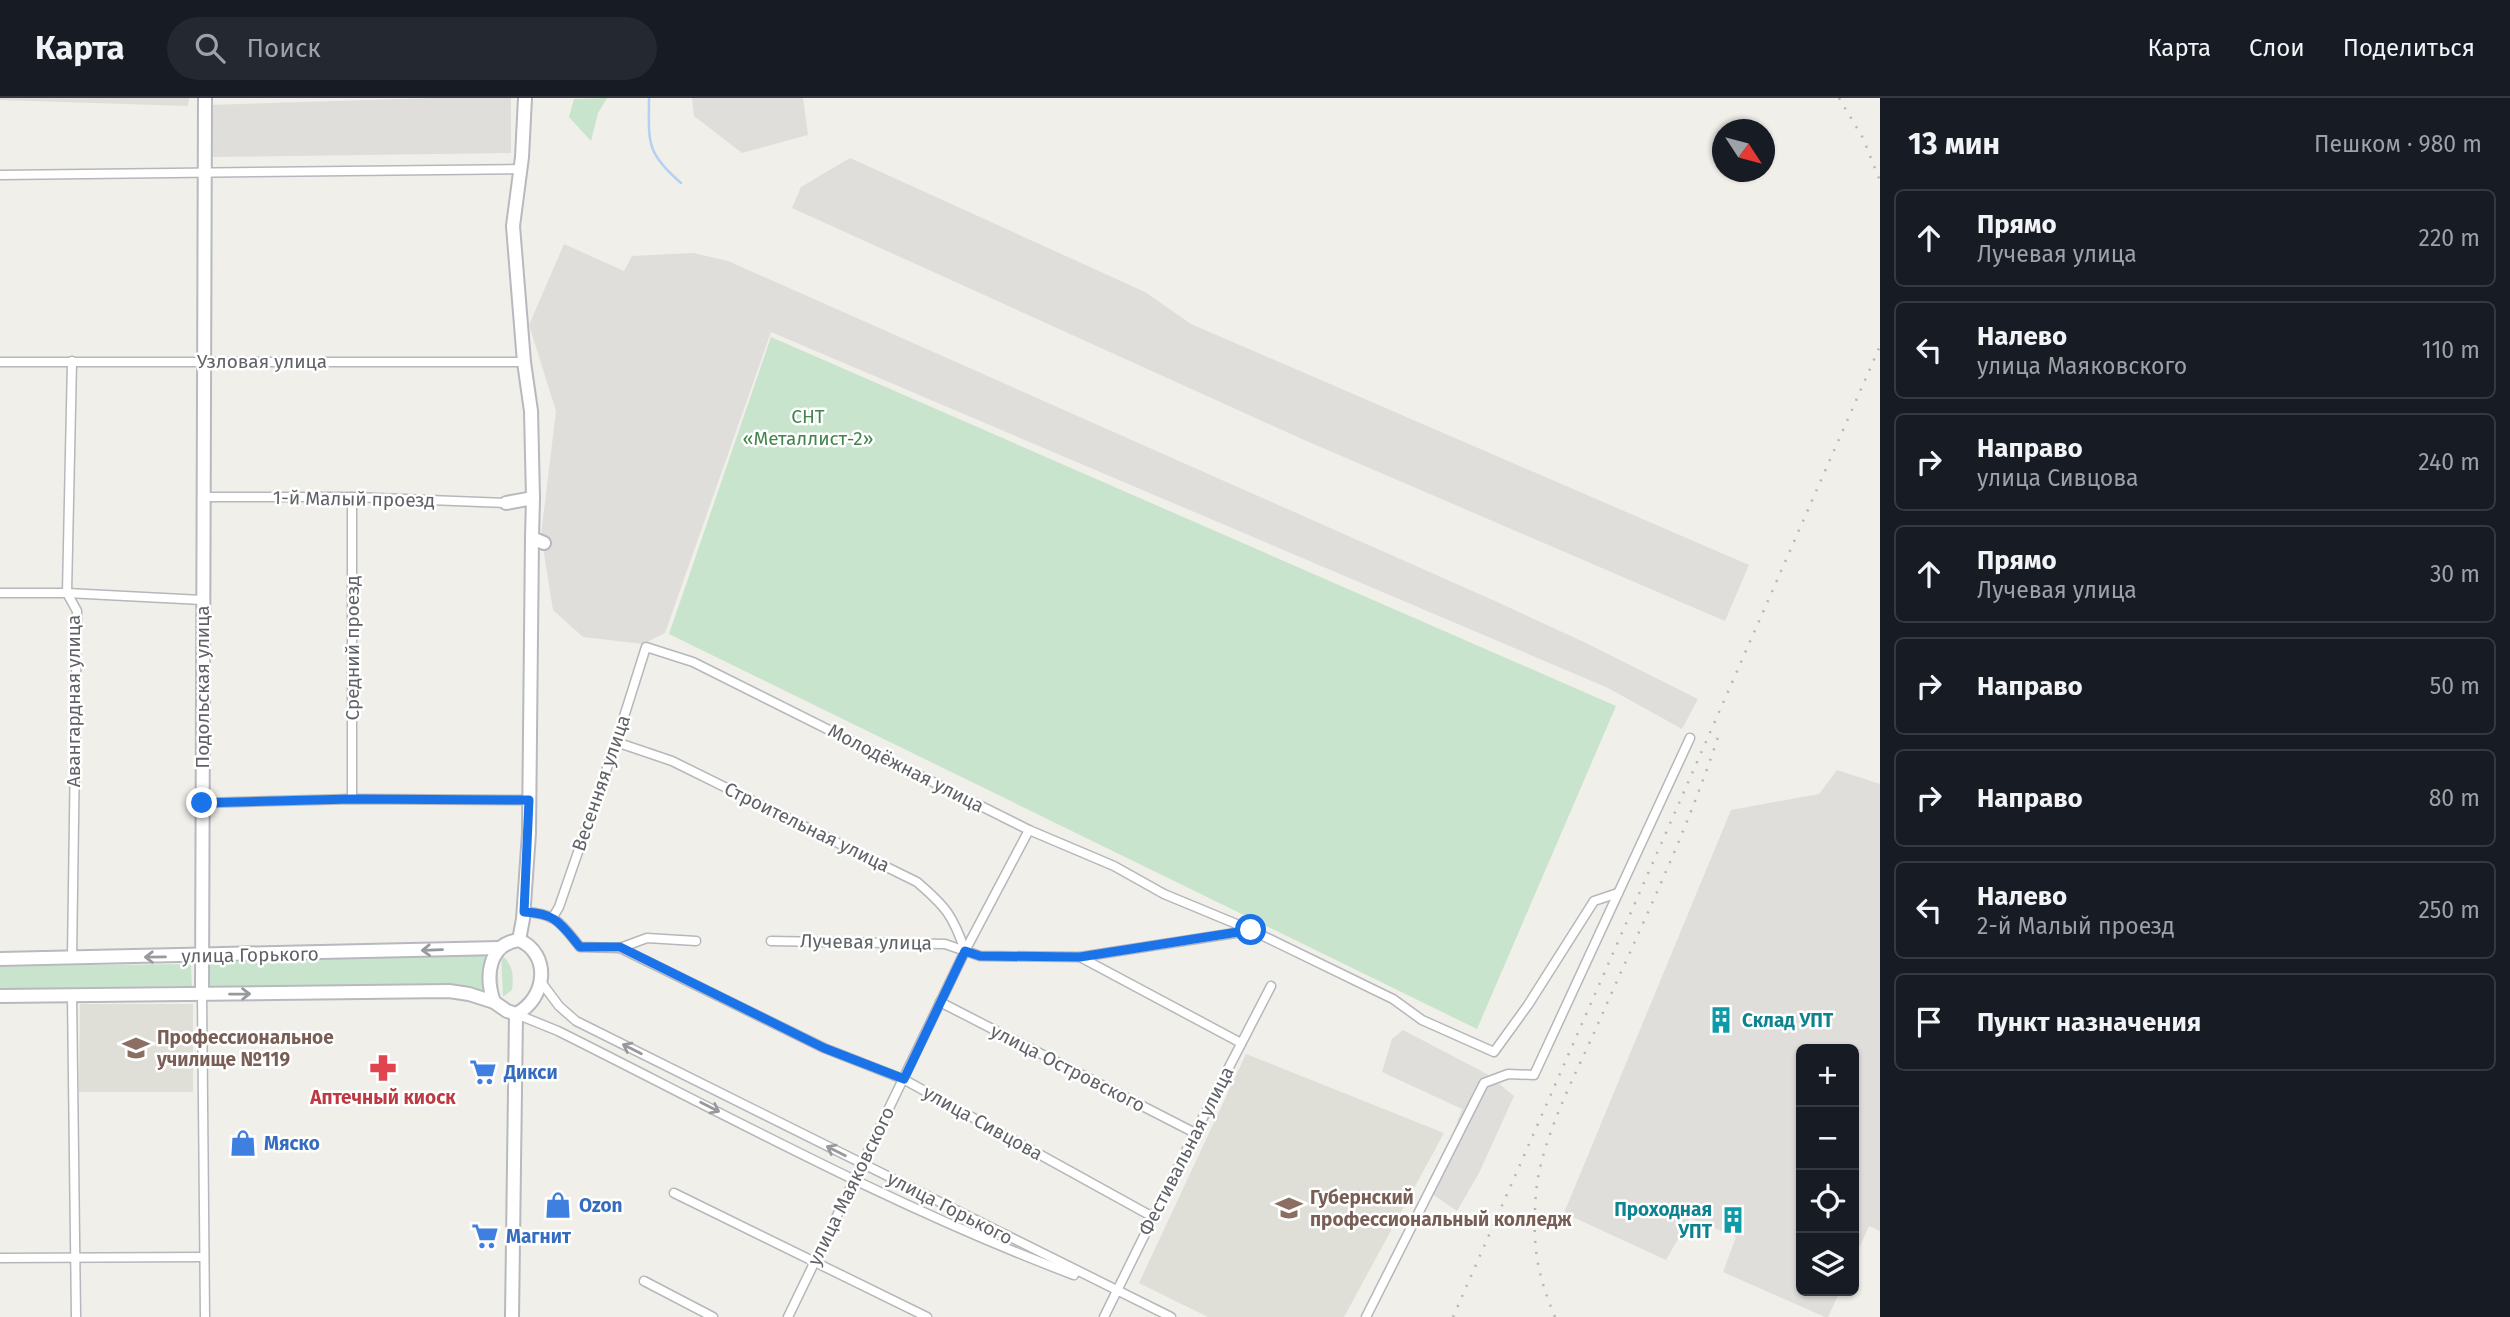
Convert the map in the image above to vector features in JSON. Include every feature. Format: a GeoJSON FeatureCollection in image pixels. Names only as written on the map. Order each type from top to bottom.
{"type":"FeatureCollection","features":[{"type":"Feature","properties":{"kind":"street","name":"Подольская улица"},"geometry":{"type":"LineString","coordinates":[[205,98],[202,600],[205,1317]]}},
{"type":"Feature","properties":{"kind":"street"},"geometry":{"type":"LineString","coordinates":[[519,940],[524,912],[538,541],[533,498],[531,411],[524,362],[513,226],[521,169],[525,98]]}},
{"type":"Feature","properties":{"kind":"street"},"geometry":{"type":"LineString","coordinates":[[0,175],[521,169]]}},
{"type":"Feature","properties":{"kind":"street","name":"Узловая улица"},"geometry":{"type":"LineString","coordinates":[[0,362],[524,362]]}},
{"type":"Feature","properties":{"kind":"street","name":"Авангардная улица"},"geometry":{"type":"LineString","coordinates":[[72,362],[67,593],[77,611],[72,958]]}},
{"type":"Feature","properties":{"kind":"street","name":"1-й Малый проезд"},"geometry":{"type":"LineString","coordinates":[[203,497],[352,497],[506,503]]}},
{"type":"Feature","properties":{"kind":"street","name":"Средний проезд"},"geometry":{"type":"LineString","coordinates":[[352,497],[352,799]]}},
{"type":"Feature","properties":{"kind":"street"},"geometry":{"type":"LineString","coordinates":[[506,503],[533,498]]}},
{"type":"Feature","properties":{"kind":"street"},"geometry":{"type":"LineString","coordinates":[[0,593],[67,593],[202,600]]}},
{"type":"Feature","properties":{"kind":"street","name":"Весенняя улица"},"geometry":{"type":"LineString","coordinates":[[553,917],[559,907],[646,648]]}},
{"type":"Feature","properties":{"kind":"street","name":"Молодёжная улица"},"geometry":{"type":"LineString","coordinates":[[646,648],[694,662],[1029,830],[1114,866],[1164,894],[1251,930],[1393,999],[1422,1020],[1494,1052],[1594,901],[1618,893]]}},
{"type":"Feature","properties":{"kind":"street"},"geometry":{"type":"LineString","coordinates":[[1366,1317],[1484,1083],[1508,1074],[1534,1075],[1689,738]]}},
{"type":"Feature","properties":{"kind":"street","name":"Строительная улица"},"geometry":{"type":"LineString","coordinates":[[616,742],[672,761],[917,882],[945,906],[957,926],[965,951]]}},
{"type":"Feature","properties":{"kind":"street"},"geometry":{"type":"LineString","coordinates":[[202,803],[352,799],[529,800]]}},
{"type":"Feature","properties":{"kind":"street","name":"улица Маяковского"},"geometry":{"type":"LineString","coordinates":[[788,1317],[965,951],[1029,830]]}},
{"type":"Feature","properties":{"kind":"street"},"geometry":{"type":"LineString","coordinates":[[524,912],[542,912],[553,917],[580,947],[620,947],[647,938],[696,942]]}},
{"type":"Feature","properties":{"kind":"street","name":"Лучевая улица"},"geometry":{"type":"LineString","coordinates":[[771,941],[945,944],[980,956],[1080,957],[1251,930]]}},
{"type":"Feature","properties":{"kind":"street"},"geometry":{"type":"LineString","coordinates":[[519,940],[528,944],[537,957],[541,982],[534,1001],[516,1014],[494,1002],[489,973],[491,960],[500,948],[505,943],[519,940]]}},
{"type":"Feature","properties":{"kind":"street","name":"улица Сивцова"},"geometry":{"type":"LineString","coordinates":[[620,947],[824,1048],[904,1079],[1153,1217]]}},
{"type":"Feature","properties":{"kind":"street","name":"улица Горького"},"geometry":{"type":"LineString","coordinates":[[0,959],[500,948]]}},
{"type":"Feature","properties":{"kind":"street"},"geometry":{"type":"LineString","coordinates":[[1080,957],[1241,1044]]}},
{"type":"Feature","properties":{"kind":"street","name":"улица Горького"},"geometry":{"type":"LineString","coordinates":[[541,982],[559,1006],[576,1021],[1116,1291]]}},
{"type":"Feature","properties":{"kind":"street","name":"Фестивальная улица"},"geometry":{"type":"LineString","coordinates":[[1104,1317],[1271,986]]}},
{"type":"Feature","properties":{"kind":"street","name":"улица Горького"},"geometry":{"type":"LineString","coordinates":[[0,996],[449,991],[494,1002]]}},
{"type":"Feature","properties":{"kind":"street"},"geometry":{"type":"LineString","coordinates":[[72,995],[76,1317]]}},
{"type":"Feature","properties":{"kind":"street","name":"улица Островского"},"geometry":{"type":"LineString","coordinates":[[940,1002],[1195,1133]]}},
{"type":"Feature","properties":{"kind":"street"},"geometry":{"type":"LineString","coordinates":[[513,1316],[516,1014]]}},
{"type":"Feature","properties":{"kind":"street","name":"улица Горького"},"geometry":{"type":"LineString","coordinates":[[516,1014],[558,1031],[854,1180],[1000,1248],[1116,1291]]}},
{"type":"Feature","properties":{"kind":"street"},"geometry":{"type":"LineString","coordinates":[[674,1193],[927,1317]]}},
{"type":"Feature","properties":{"kind":"street"},"geometry":{"type":"LineString","coordinates":[[0,1258],[204,1257]]}},
{"type":"Feature","properties":{"kind":"street"},"geometry":{"type":"LineString","coordinates":[[644,1281],[713,1317]]}},
{"type":"Feature","properties":{"kind":"street"},"geometry":{"type":"LineString","coordinates":[[1116,1291],[1171,1317]]}},
{"type":"Feature","properties":{"kind":"shaded area"},"geometry":{"type":"Polygon","coordinates":[[[0,98],[189,98],[188,106],[0,98]]]}},
{"type":"Feature","properties":{"kind":"shaded area"},"geometry":{"type":"Polygon","coordinates":[[[511,98],[511,153],[212,157],[210,105],[511,98]]]}},
{"type":"Feature","properties":{"kind":"shaded area"},"geometry":{"type":"Polygon","coordinates":[[[692,98],[803,98],[808,135],[742,153],[694,116],[692,98]]]}},
{"type":"Feature","properties":{"kind":"shaded area"},"geometry":{"type":"Polygon","coordinates":[[[850,158],[1145,292],[1191,324],[1749,565],[1725,621],[1302,439],[792,208],[801,187],[850,158]]]}},
{"type":"Feature","properties":{"kind":"shaded area"},"geometry":{"type":"Polygon","coordinates":[[[564,244],[624,271],[632,256],[693,253],[728,261],[1495,601],[1698,699],[1682,729],[1608,688],[771,332],[665,633],[643,644],[583,637],[553,610],[541,535],[556,411],[529,325],[564,244]]]}},
{"type":"Feature","properties":{"kind":"shaded area"},"geometry":{"type":"Polygon","coordinates":[[[1837,770],[1880,784],[1880,1231],[1869,1226],[1859,1249],[1859,1044],[1796,1044],[1796,1296],[1838,1296],[1828,1317],[1723,1272],[1736,1237],[1690,1218],[1666,1260],[1564,1213],[1731,810],[1819,794],[1837,770]]]}},
{"type":"Feature","properties":{"kind":"shaded area","name":"Профессиональное училище №119"},"geometry":{"type":"Polygon","coordinates":[[[80,1004],[193,1004],[193,1092],[79,1092],[80,1004]]]}},
{"type":"Feature","properties":{"kind":"shaded area"},"geometry":{"type":"Polygon","coordinates":[[[1403,1030],[1487,1074],[1514,1096],[1479,1173],[1457,1211],[1425,1189],[1452,1137],[1462,1109],[1382,1072],[1392,1039],[1403,1030]]]}},
{"type":"Feature","properties":{"kind":"shaded area","name":"Губернский профессиональный колледж"},"geometry":{"type":"Polygon","coordinates":[[[1246,1054],[1444,1133],[1344,1317],[1208,1317],[1139,1283],[1246,1054]]]}},
{"type":"Feature","properties":{"kind":"green space"},"geometry":{"type":"Polygon","coordinates":[[[607,98],[598,113],[591,141],[569,117],[574,99],[607,98]]]}},
{"type":"Feature","properties":{"kind":"green space","name":"СНТ «Металлист-2»"},"geometry":{"type":"Polygon","coordinates":[[[771,337],[1616,706],[1477,1029],[669,634],[771,337]]]}},
{"type":"Feature","properties":{"kind":"green space"},"geometry":{"type":"Polygon","coordinates":[[[497,953],[499,997],[465,987],[207,986],[206,962],[497,953]]]}},
{"type":"Feature","properties":{"kind":"green space"},"geometry":{"type":"Polygon","coordinates":[[[501,954],[512,970],[513,979],[512,990],[503,997],[501,954]]]}},
{"type":"Feature","properties":{"kind":"green space"},"geometry":{"type":"Polygon","coordinates":[[[191,964],[192,986],[0,989],[0,966],[191,964]]]}},
{"type":"Feature","properties":{"kind":"waterway"},"geometry":{"type":"LineString","coordinates":[[649,98],[650,136],[655,154],[681,183]]}},
{"type":"Feature","properties":{"kind":"railway"},"geometry":{"type":"LineString","coordinates":[[1839,98],[1863,138],[1880,181]]}},
{"type":"Feature","properties":{"kind":"railway"},"geometry":{"type":"LineString","coordinates":[[1453,1317],[1880,346]]}},
{"type":"Feature","properties":{"kind":"railway"},"geometry":{"type":"LineString","coordinates":[[1555,1317],[1543,1286],[1535,1242],[1536,1193],[1544,1153],[1567,1091],[1676,847],[1719,734]]}},
{"type":"Feature","properties":{"kind":"place","name":"Склад УПТ"},"geometry":{"type":"Point","coordinates":[1721,1020]}},
{"type":"Feature","properties":{"kind":"place","name":"Профессиональное училище №119"},"geometry":{"type":"Point","coordinates":[136,1048]}},
{"type":"Feature","properties":{"kind":"place","name":"Аптечный киоск"},"geometry":{"type":"Point","coordinates":[383,1068]}},
{"type":"Feature","properties":{"kind":"place","name":"Дикси"},"geometry":{"type":"Point","coordinates":[483,1072]}},
{"type":"Feature","properties":{"kind":"place","name":"Мяско"},"geometry":{"type":"Point","coordinates":[243,1143]}},
{"type":"Feature","properties":{"kind":"place","name":"Ozon"},"geometry":{"type":"Point","coordinates":[558,1205]}},
{"type":"Feature","properties":{"kind":"place","name":"Губернский профессиональный колледж"},"geometry":{"type":"Point","coordinates":[1289,1208]}},
{"type":"Feature","properties":{"kind":"place","name":"Проходная УПТ"},"geometry":{"type":"Point","coordinates":[1733,1220]}},
{"type":"Feature","properties":{"kind":"place","name":"Магнит"},"geometry":{"type":"Point","coordinates":[485,1236]}},
{"type":"Feature","properties":{"kind":"route"},"geometry":{"type":"LineString","coordinates":[[202,803],[352,799],[529,800],[524,912],[542,912],[553,917],[564,926],[580,947],[620,947],[824,1048],[904,1079],[965,951],[980,956],[1080,957],[1251,930]]}}]}
